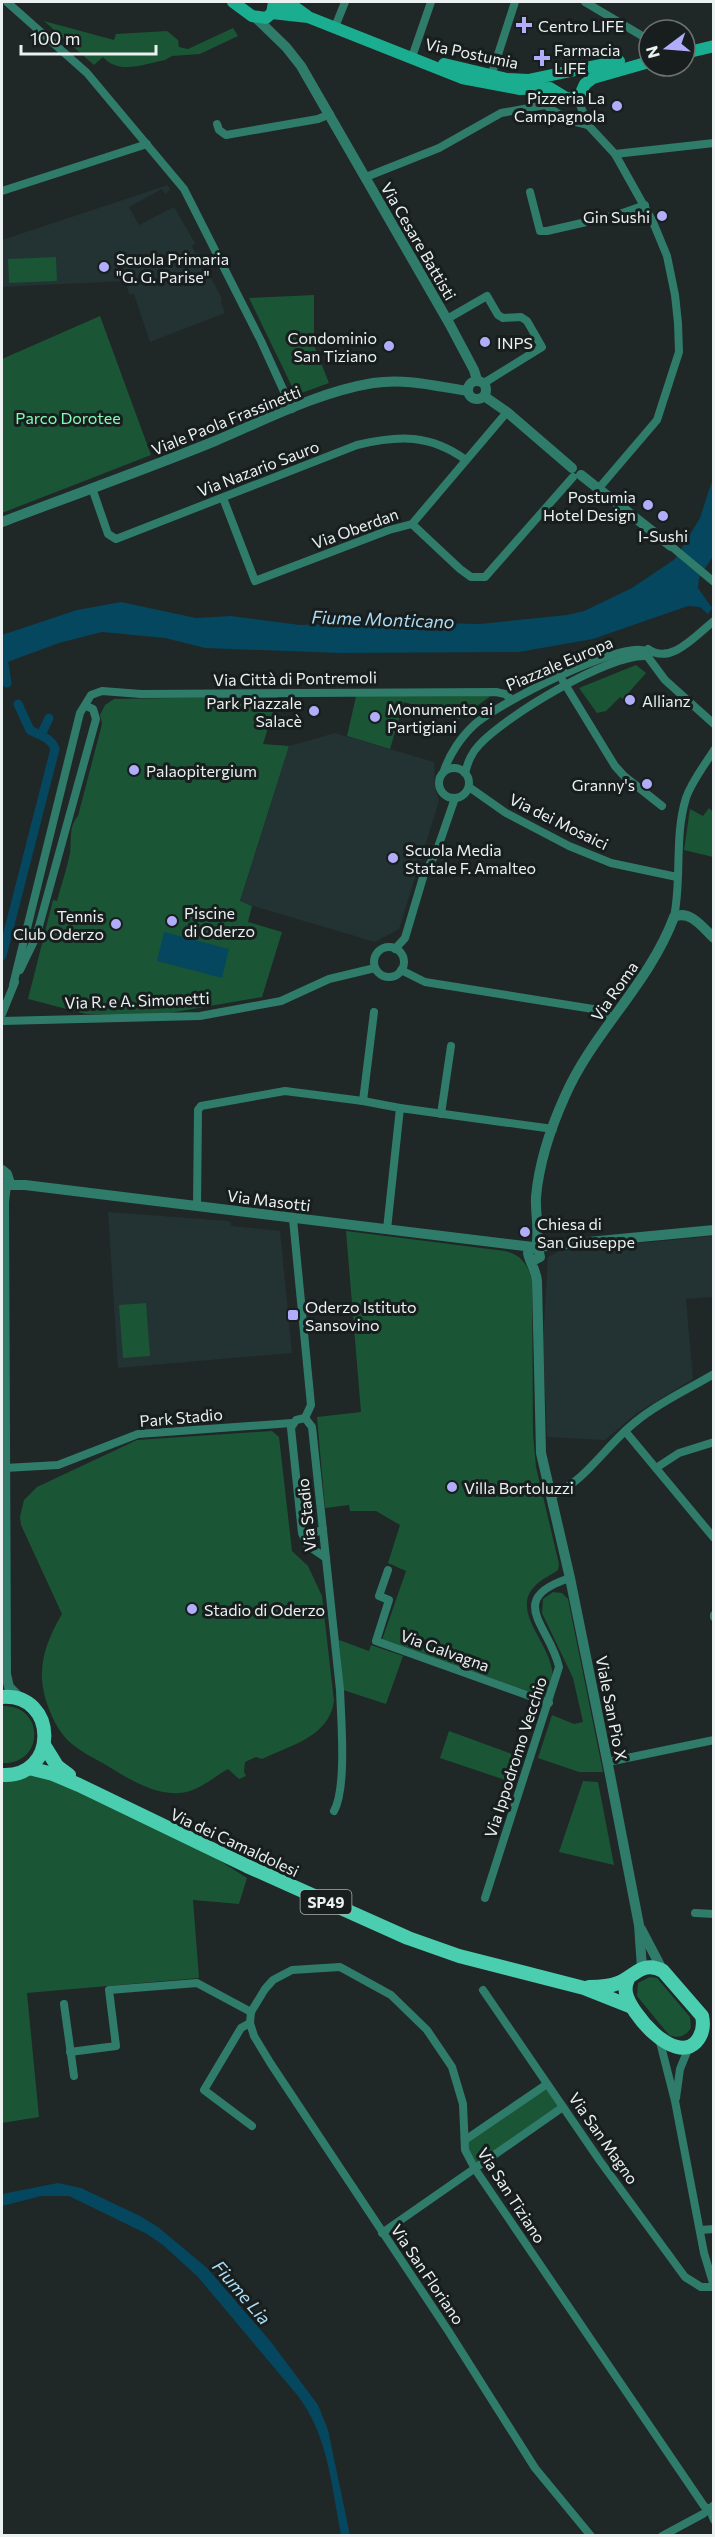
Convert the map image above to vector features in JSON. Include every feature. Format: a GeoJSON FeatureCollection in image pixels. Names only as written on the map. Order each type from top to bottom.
{"type":"FeatureCollection","features":[{"type":"Feature","properties":{"kind":"main road"},"geometry":{"type":"LineString","coordinates":[[238,3],[254,16]]}},
{"type":"Feature","properties":{"kind":"main road","name":"Via Postumia"},"geometry":{"type":"LineString","coordinates":[[254,16],[266,18],[273,8],[308,17],[441,70],[479,82],[520,89],[542,87],[557,91],[568,99],[577,97]]}},
{"type":"Feature","properties":{"kind":"main road"},"geometry":{"type":"LineString","coordinates":[[697,49],[714,46]]}},
{"type":"Feature","properties":{"kind":"main road","name":"Via Postumia"},"geometry":{"type":"LineString","coordinates":[[412,57],[491,76],[528,80],[560,74],[566,70],[577,71],[637,57]]}},
{"type":"Feature","properties":{"kind":"main road"},"geometry":{"type":"LineString","coordinates":[[585,84],[602,74],[637,65]]}},
{"type":"Feature","properties":{"kind":"main road"},"geometry":{"type":"LineString","coordinates":[[577,71],[585,84],[583,91],[577,97]]}},
{"type":"Feature","properties":{"kind":"main road"},"geometry":{"type":"LineString","coordinates":[[557,91],[555,85],[560,74]]}},
{"type":"Feature","properties":{"kind":"main road"},"geometry":{"type":"LineString","coordinates":[[2,1697],[22,1700]]}},
{"type":"Feature","properties":{"kind":"main road","name":"SP49"},"geometry":{"type":"LineString","coordinates":[[22,1700],[36,1711],[42,1721],[45,1733],[44,1745]]}},
{"type":"Feature","properties":{"kind":"main road"},"geometry":{"type":"LineString","coordinates":[[8,1774],[29,1768],[41,1754],[44,1745]]}},
{"type":"Feature","properties":{"kind":"main road","name":"Via dei Camaldolesi"},"geometry":{"type":"LineString","coordinates":[[44,1745],[57,1766],[79,1785]]}},
{"type":"Feature","properties":{"kind":"main road","name":"Via dei Camaldolesi"},"geometry":{"type":"LineString","coordinates":[[29,1768],[54,1774],[79,1785],[226,1856],[408,1938],[459,1956],[584,1988],[632,2007]]}},
{"type":"Feature","properties":{"kind":"main road"},"geometry":{"type":"LineString","coordinates":[[642,1968],[653,1967],[663,1971],[707,2014],[703,2029],[693,2044]]}},
{"type":"Feature","properties":{"kind":"main road","name":"SP49"},"geometry":{"type":"LineString","coordinates":[[628,1979],[642,1968]]}},
{"type":"Feature","properties":{"kind":"main road"},"geometry":{"type":"LineString","coordinates":[[628,1979],[626,1992],[632,2007]]}},
{"type":"Feature","properties":{"kind":"main road","name":"Via dei Camaldolesi"},"geometry":{"type":"LineString","coordinates":[[584,1988],[607,1987],[628,1979]]}},
{"type":"Feature","properties":{"kind":"main road","name":"SP49"},"geometry":{"type":"LineString","coordinates":[[632,2007],[659,2038]]}},
{"type":"Feature","properties":{"kind":"main road"},"geometry":{"type":"LineString","coordinates":[[659,2038],[673,2046],[693,2044],[714,2035]]}},
{"type":"Feature","properties":{"kind":"street"},"geometry":{"type":"LineString","coordinates":[[7,2],[87,73],[184,189],[292,409]]}},
{"type":"Feature","properties":{"kind":"street"},"geometry":{"type":"LineString","coordinates":[[335,27],[345,2]]}},
{"type":"Feature","properties":{"kind":"street"},"geometry":{"type":"LineString","coordinates":[[412,57],[431,2]]}},
{"type":"Feature","properties":{"kind":"street"},"geometry":{"type":"LineString","coordinates":[[491,76],[515,2]]}},
{"type":"Feature","properties":{"kind":"street"},"geometry":{"type":"LineString","coordinates":[[585,2],[637,33]]}},
{"type":"Feature","properties":{"kind":"street"},"geometry":{"type":"LineString","coordinates":[[273,8],[274,34]]}},
{"type":"Feature","properties":{"kind":"street","name":"Via Cesare Battisti"},"geometry":{"type":"LineString","coordinates":[[254,16],[274,34],[301,66],[447,319],[486,391],[484,396]]}},
{"type":"Feature","properties":{"kind":"street"},"geometry":{"type":"LineString","coordinates":[[577,97],[588,125],[615,154],[645,206],[667,256],[675,295],[679,352],[657,420],[599,488]]}},
{"type":"Feature","properties":{"kind":"street","name":"Via Cesare Battisti"},"geometry":{"type":"LineString","coordinates":[[366,177],[438,148],[501,113],[545,105],[568,120],[588,125]]}},
{"type":"Feature","properties":{"kind":"street"},"geometry":{"type":"LineString","coordinates":[[217,124],[219,130],[226,135],[318,119],[330,114]]}},
{"type":"Feature","properties":{"kind":"street"},"geometry":{"type":"LineString","coordinates":[[615,154],[714,143]]}},
{"type":"Feature","properties":{"kind":"street"},"geometry":{"type":"LineString","coordinates":[[2,191],[147,144]]}},
{"type":"Feature","properties":{"kind":"street"},"geometry":{"type":"LineString","coordinates":[[530,192],[540,231],[597,220],[645,206]]}},
{"type":"Feature","properties":{"kind":"street","name":"Via Cesare Battisti"},"geometry":{"type":"LineString","coordinates":[[447,319],[487,296],[498,315],[503,318],[521,317],[527,321],[542,347],[480,382],[471,382],[468,391]]}},
{"type":"Feature","properties":{"kind":"street","name":"Viale Paola Frassinetti"},"geometry":{"type":"LineString","coordinates":[[2,522],[338,392],[374,383],[419,382],[468,391]]}},
{"type":"Feature","properties":{"kind":"street"},"geometry":{"type":"LineString","coordinates":[[468,391],[473,398],[479,399],[484,396],[507,412],[575,473],[599,488],[712,580]]}},
{"type":"Feature","properties":{"kind":"street","name":"Via Oberdan"},"geometry":{"type":"LineString","coordinates":[[223,498],[255,581],[389,530],[412,524],[507,412]]}},
{"type":"Feature","properties":{"kind":"street","name":"Via Nazario Sauro"},"geometry":{"type":"LineString","coordinates":[[92,488],[108,534],[117,539],[357,445],[378,440],[399,438],[438,443],[466,460]]}},
{"type":"Feature","properties":{"kind":"street"},"geometry":{"type":"LineString","coordinates":[[412,524],[460,570],[471,577],[485,577],[575,473]]}},
{"type":"Feature","properties":{"kind":"street"},"geometry":{"type":"LineString","coordinates":[[465,773],[453,768],[444,771],[439,779],[440,789],[446,796],[455,798],[464,795],[469,787],[465,773],[471,755],[490,735],[561,688],[626,659],[675,651],[686,646],[714,621]]}},
{"type":"Feature","properties":{"kind":"street","name":"Piazzale Europa"},"geometry":{"type":"LineString","coordinates":[[444,771],[454,751],[474,724],[511,699],[557,677],[631,649],[648,654]]}},
{"type":"Feature","properties":{"kind":"street"},"geometry":{"type":"LineString","coordinates":[[648,654],[665,680],[714,724]]}},
{"type":"Feature","properties":{"kind":"street"},"geometry":{"type":"LineString","coordinates":[[557,677],[561,688],[620,771],[662,806]]}},
{"type":"Feature","properties":{"kind":"street","name":"Via Città di Pontremoli"},"geometry":{"type":"LineString","coordinates":[[86,706],[91,695],[102,691],[141,694],[496,692],[505,694],[511,699]]}},
{"type":"Feature","properties":{"kind":"street"},"geometry":{"type":"LineString","coordinates":[[2,1021],[13,985],[37,934],[66,844],[96,718],[93,709],[86,706],[80,713],[13,985]]}},
{"type":"Feature","properties":{"kind":"street","name":"Via Roma"},"geometry":{"type":"LineString","coordinates":[[551,1496],[541,1453],[535,1254],[537,1187],[546,1148],[565,1096],[581,1065],[659,953],[674,917],[681,819],[686,798],[692,784],[714,750]]}},
{"type":"Feature","properties":{"kind":"street","name":"Via dei Mosaici"},"geometry":{"type":"LineString","coordinates":[[469,787],[506,813],[568,846],[611,863],[677,877]]}},
{"type":"Feature","properties":{"kind":"street"},"geometry":{"type":"LineString","coordinates":[[395,949],[405,938],[424,874],[436,853],[455,798]]}},
{"type":"Feature","properties":{"kind":"street"},"geometry":{"type":"LineString","coordinates":[[48,839],[66,844]]}},
{"type":"Feature","properties":{"kind":"street"},"geometry":{"type":"LineString","coordinates":[[677,897],[693,918],[714,938]]}},
{"type":"Feature","properties":{"kind":"street"},"geometry":{"type":"LineString","coordinates":[[674,917],[681,915],[693,918]]}},
{"type":"Feature","properties":{"kind":"street"},"geometry":{"type":"LineString","coordinates":[[27,925],[29,930],[37,934]]}},
{"type":"Feature","properties":{"kind":"street"},"geometry":{"type":"LineString","coordinates":[[387,947],[395,949],[403,960],[401,970],[394,976],[385,976],[375,968],[374,959],[379,951],[387,947]]}},
{"type":"Feature","properties":{"kind":"street","name":"Via R. e A. Simonetti"},"geometry":{"type":"LineString","coordinates":[[2,1021],[200,1016],[281,1001],[328,979],[375,968]]}},
{"type":"Feature","properties":{"kind":"street"},"geometry":{"type":"LineString","coordinates":[[401,970],[425,982],[594,1009],[605,1012],[612,1019]]}},
{"type":"Feature","properties":{"kind":"street"},"geometry":{"type":"LineString","coordinates":[[363,1101],[374,1012]]}},
{"type":"Feature","properties":{"kind":"street"},"geometry":{"type":"LineString","coordinates":[[441,1114],[451,1046]]}},
{"type":"Feature","properties":{"kind":"street"},"geometry":{"type":"LineString","coordinates":[[197,1206],[198,1110],[201,1106],[285,1091],[553,1129]]}},
{"type":"Feature","properties":{"kind":"street"},"geometry":{"type":"LineString","coordinates":[[387,1229],[400,1108]]}},
{"type":"Feature","properties":{"kind":"street"},"geometry":{"type":"LineString","coordinates":[[4,1176],[3,1574],[6,1674],[9,1687],[22,1700]]}},
{"type":"Feature","properties":{"kind":"street","name":"Via Masotti"},"geometry":{"type":"LineString","coordinates":[[4,1176],[25,1185],[509,1245],[535,1254],[562,1245],[714,1230]]}},
{"type":"Feature","properties":{"kind":"street"},"geometry":{"type":"LineString","coordinates":[[293,1219],[311,1405],[305,1418]]}},
{"type":"Feature","properties":{"kind":"street"},"geometry":{"type":"LineString","coordinates":[[551,1496],[565,1490],[578,1479],[638,1419],[714,1374]]}},
{"type":"Feature","properties":{"kind":"street","name":"Park Stadio"},"geometry":{"type":"LineString","coordinates":[[5,1468],[58,1466],[138,1434],[292,1423],[305,1418]]}},
{"type":"Feature","properties":{"kind":"street","name":"Via Stadio"},"geometry":{"type":"LineString","coordinates":[[305,1418],[312,1427],[342,1731],[340,1778],[337,1806],[334,1811]]}},
{"type":"Feature","properties":{"kind":"street"},"geometry":{"type":"LineString","coordinates":[[292,1423],[302,1530],[307,1545],[326,1558]]}},
{"type":"Feature","properties":{"kind":"street"},"geometry":{"type":"LineString","coordinates":[[625,1431],[714,1538]]}},
{"type":"Feature","properties":{"kind":"street"},"geometry":{"type":"LineString","coordinates":[[656,1468],[679,1453],[714,1442]]}},
{"type":"Feature","properties":{"kind":"street","name":"Viale San Pio X"},"geometry":{"type":"LineString","coordinates":[[551,1496],[608,1762],[639,1925],[642,1968]]}},
{"type":"Feature","properties":{"kind":"street"},"geometry":{"type":"LineString","coordinates":[[302,1530],[310,1536],[323,1529]]}},
{"type":"Feature","properties":{"kind":"street","name":"Via Galvagna"},"geometry":{"type":"LineString","coordinates":[[388,1570],[379,1596],[389,1600],[376,1641],[549,1703]]}},
{"type":"Feature","properties":{"kind":"street","name":"Via Ippodromo Vecchio"},"geometry":{"type":"LineString","coordinates":[[485,1898],[560,1667],[537,1618],[536,1600],[541,1591],[552,1584],[570,1578]]}},
{"type":"Feature","properties":{"kind":"street"},"geometry":{"type":"LineString","coordinates":[[608,1762],[714,1740]]}},
{"type":"Feature","properties":{"kind":"street"},"geometry":{"type":"LineString","coordinates":[[2,1782],[8,1774]]}},
{"type":"Feature","properties":{"kind":"street"},"geometry":{"type":"LineString","coordinates":[[695,1913],[714,1914]]}},
{"type":"Feature","properties":{"kind":"street","name":"Viale San Pio X"},"geometry":{"type":"LineString","coordinates":[[639,1925],[663,1971]]}},
{"type":"Feature","properties":{"kind":"street","name":"Via San Tiziano"},"geometry":{"type":"LineString","coordinates":[[250,2023],[251,2012],[273,1980],[292,1970],[305,1967],[340,1967],[391,1995],[427,2030],[452,2067],[463,2104],[465,2150],[475,2169],[704,2506],[712,2508],[714,2520]]}},
{"type":"Feature","properties":{"kind":"street"},"geometry":{"type":"LineString","coordinates":[[70,2052],[117,2046],[109,1990],[197,1983],[251,2012]]}},
{"type":"Feature","properties":{"kind":"street","name":"Via San Magno"},"geometry":{"type":"LineString","coordinates":[[483,1990],[685,2277],[701,2287],[714,2286]]}},
{"type":"Feature","properties":{"kind":"street"},"geometry":{"type":"LineString","coordinates":[[64,2004],[74,2076]]}},
{"type":"Feature","properties":{"kind":"street"},"geometry":{"type":"LineString","coordinates":[[250,2023],[241,2028],[204,2090],[252,2126]]}},
{"type":"Feature","properties":{"kind":"street","name":"Via San Floriano"},"geometry":{"type":"LineString","coordinates":[[250,2023],[254,2036],[271,2064],[449,2332],[535,2468],[591,2535]]}},
{"type":"Feature","properties":{"kind":"street"},"geometry":{"type":"LineString","coordinates":[[659,2038],[675,2101],[704,2253],[714,2286]]}},
{"type":"Feature","properties":{"kind":"street"},"geometry":{"type":"LineString","coordinates":[[675,2101],[680,2069],[693,2044]]}},
{"type":"Feature","properties":{"kind":"street"},"geometry":{"type":"LineString","coordinates":[[465,2140],[547,2084]]}},
{"type":"Feature","properties":{"kind":"street"},"geometry":{"type":"LineString","coordinates":[[382,2233],[564,2107]]}},
{"type":"Feature","properties":{"kind":"street"},"geometry":{"type":"LineString","coordinates":[[700,2230],[714,2229]]}},
{"type":"Feature","properties":{"kind":"street"},"geometry":{"type":"LineString","coordinates":[[662,2535],[712,2508]]}},
{"type":"Feature","properties":{"kind":"shaded area","name":"Scuola Primaria \"G. G. Parise\""},"geometry":{"type":"Polygon","coordinates":[[[168,185],[170,190],[165,194],[162,189],[129,207],[139,225],[174,207],[195,243],[192,246],[195,253],[199,254],[222,299],[221,303],[225,313],[150,342],[134,294],[129,294],[125,281],[2,287],[2,240],[168,185]]]}},
{"type":"Feature","properties":{"kind":"shaded area"},"geometry":{"type":"Polygon","coordinates":[[[335,733],[434,762],[435,787],[439,801],[399,929],[375,942],[240,902],[289,746],[335,733]]]}},
{"type":"Feature","properties":{"kind":"shaded area"},"geometry":{"type":"Polygon","coordinates":[[[108,1212],[229,1221],[232,1226],[280,1231],[292,1353],[118,1368],[108,1212]]]}},
{"type":"Feature","properties":{"kind":"shaded area"},"geometry":{"type":"Polygon","coordinates":[[[713,1236],[713,1297],[686,1299],[693,1379],[637,1413],[605,1440],[547,1437],[543,1340],[548,1257],[559,1251],[713,1236]]]}},
{"type":"Feature","properties":{"kind":"green space"},"geometry":{"type":"Polygon","coordinates":[[[44,21],[114,40],[116,34],[167,31],[178,40],[179,47],[188,49],[233,28],[238,36],[200,54],[172,56],[141,66],[116,66],[103,57],[94,65],[44,21]]]}},
{"type":"Feature","properties":{"kind":"green space"},"geometry":{"type":"Polygon","coordinates":[[[56,257],[57,281],[9,283],[8,259],[56,257]]]}},
{"type":"Feature","properties":{"kind":"green space"},"geometry":{"type":"Polygon","coordinates":[[[314,295],[314,345],[329,383],[296,395],[249,298],[314,295]]]}},
{"type":"Feature","properties":{"kind":"green space","name":"Parco Dorotee"},"geometry":{"type":"Polygon","coordinates":[[[100,316],[151,455],[2,513],[2,359],[100,316]]]}},
{"type":"Feature","properties":{"kind":"green space"},"geometry":{"type":"Polygon","coordinates":[[[636,665],[646,673],[623,699],[620,697],[606,711],[597,713],[579,688],[636,665]]]}},
{"type":"Feature","properties":{"kind":"green space"},"geometry":{"type":"Polygon","coordinates":[[[357,692],[492,695],[459,719],[404,702],[390,749],[347,736],[357,692]]]}},
{"type":"Feature","properties":{"kind":"green space"},"geometry":{"type":"Polygon","coordinates":[[[278,696],[263,744],[289,746],[240,901],[252,906],[248,922],[282,932],[262,997],[158,1015],[86,1014],[28,999],[53,900],[57,901],[67,865],[72,829],[78,816],[102,724],[100,715],[105,705],[114,699],[278,696]]]}},
{"type":"Feature","properties":{"kind":"green space"},"geometry":{"type":"Polygon","coordinates":[[[709,808],[713,812],[713,857],[684,850],[690,809],[703,816],[709,808]]]}},
{"type":"Feature","properties":{"kind":"green space"},"geometry":{"type":"Polygon","coordinates":[[[346,1231],[505,1251],[520,1258],[529,1271],[532,1282],[533,1434],[536,1467],[559,1564],[558,1570],[536,1584],[527,1599],[528,1612],[533,1626],[552,1669],[552,1683],[545,1697],[382,1640],[406,1571],[388,1563],[400,1525],[376,1511],[350,1511],[349,1505],[325,1508],[317,1417],[361,1412],[346,1231]]]}},
{"type":"Feature","properties":{"kind":"green space"},"geometry":{"type":"Polygon","coordinates":[[[146,1303],[150,1356],[123,1358],[119,1305],[146,1303]]]}},
{"type":"Feature","properties":{"kind":"green space","name":"Stadio di Oderzo"},"geometry":{"type":"Polygon","coordinates":[[[272,1431],[279,1437],[292,1551],[308,1566],[322,1596],[334,1701],[331,1713],[325,1723],[307,1738],[262,1759],[256,1757],[245,1762],[246,1776],[239,1779],[228,1769],[199,1787],[186,1792],[161,1792],[126,1777],[77,1748],[61,1732],[51,1714],[42,1684],[43,1660],[50,1637],[62,1614],[21,1525],[20,1517],[24,1500],[37,1487],[137,1440],[272,1431]]]}},
{"type":"Feature","properties":{"kind":"green space"},"geometry":{"type":"Polygon","coordinates":[[[553,1592],[562,1593],[568,1599],[603,1772],[579,1772],[538,1758],[552,1715],[574,1724],[583,1722],[573,1678],[542,1613],[543,1599],[553,1592]]]}},
{"type":"Feature","properties":{"kind":"green space"},"geometry":{"type":"Polygon","coordinates":[[[339,1640],[369,1651],[371,1645],[403,1656],[386,1704],[343,1690],[339,1640]]]}},
{"type":"Feature","properties":{"kind":"green space"},"geometry":{"type":"Polygon","coordinates":[[[2,1706],[16,1708],[26,1714],[32,1724],[34,1734],[32,1745],[26,1755],[16,1761],[2,1763],[2,1706]]]}},
{"type":"Feature","properties":{"kind":"green space"},"geometry":{"type":"Polygon","coordinates":[[[449,1731],[523,1758],[514,1783],[440,1758],[449,1731]]]}},
{"type":"Feature","properties":{"kind":"green space"},"geometry":{"type":"Polygon","coordinates":[[[29,1768],[173,1831],[247,1878],[239,1904],[193,1900],[199,1978],[27,1993],[39,2117],[2,2123],[2,1782],[29,1768]]]}},
{"type":"Feature","properties":{"kind":"green space"},"geometry":{"type":"Polygon","coordinates":[[[583,1781],[598,1782],[614,1865],[559,1852],[583,1781]]]}},
{"type":"Feature","properties":{"kind":"green space"},"geometry":{"type":"Polygon","coordinates":[[[650,1977],[657,1978],[690,2017],[691,2027],[685,2035],[676,2037],[669,2035],[637,1996],[638,1983],[650,1977]]]}},
{"type":"Feature","properties":{"kind":"green space"},"geometry":{"type":"Polygon","coordinates":[[[547,2084],[563,2107],[475,2169],[465,2140],[547,2084]]]}},
{"type":"Feature","properties":{"kind":"water"},"geometry":{"type":"Polygon","coordinates":[[[713,478],[713,556],[699,578],[698,588],[712,608],[708,614],[700,607],[688,606],[593,639],[519,652],[340,653],[205,648],[165,638],[102,632],[59,643],[2,664],[2,635],[77,610],[121,602],[196,618],[231,616],[300,625],[391,622],[480,624],[567,615],[584,611],[632,588],[675,559],[700,518],[713,478]]]}},
{"type":"Feature","properties":{"kind":"water"},"geometry":{"type":"Polygon","coordinates":[[[164,932],[229,949],[222,978],[157,961],[164,932]]]}},
{"type":"Feature","properties":{"kind":"water"},"geometry":{"type":"Polygon","coordinates":[[[58,2183],[81,2188],[158,2227],[207,2268],[271,2342],[318,2405],[328,2430],[350,2535],[341,2535],[327,2462],[308,2411],[198,2277],[163,2245],[147,2234],[69,2196],[41,2196],[2,2206],[2,2194],[58,2183]]]}},
{"type":"Feature","properties":{"kind":"waterway"},"geometry":{"type":"LineString","coordinates":[[2,651],[7,683]]}},
{"type":"Feature","properties":{"kind":"waterway"},"geometry":{"type":"LineString","coordinates":[[2,956],[55,749],[48,739],[30,730],[18,704]]}},
{"type":"Feature","properties":{"kind":"waterway"},"geometry":{"type":"LineString","coordinates":[[41,735],[49,718]]}},
{"type":"Feature","properties":{"kind":"place","name":"Centro LIFE"},"geometry":{"type":"Point","coordinates":[524,25]}},
{"type":"Feature","properties":{"kind":"place","name":"Farmacia LIFE"},"geometry":{"type":"Point","coordinates":[542,58]}},
{"type":"Feature","properties":{"kind":"place","name":"Pizzeria La Campagnola"},"geometry":{"type":"Point","coordinates":[617,106]}},
{"type":"Feature","properties":{"kind":"place","name":"Gin Sushi"},"geometry":{"type":"Point","coordinates":[662,216]}},
{"type":"Feature","properties":{"kind":"place","name":"Scuola Primaria \"G. G. Parise\""},"geometry":{"type":"Point","coordinates":[104,267]}},
{"type":"Feature","properties":{"kind":"place","name":"INPS"},"geometry":{"type":"Point","coordinates":[485,342]}},
{"type":"Feature","properties":{"kind":"place","name":"Condominio San Tiziano"},"geometry":{"type":"Point","coordinates":[389,346]}},
{"type":"Feature","properties":{"kind":"place","name":"Postumia Hotel Design"},"geometry":{"type":"Point","coordinates":[648,505]}},
{"type":"Feature","properties":{"kind":"place","name":"I-Sushi"},"geometry":{"type":"Point","coordinates":[663,516]}},
{"type":"Feature","properties":{"kind":"place","name":"Allianz"},"geometry":{"type":"Point","coordinates":[630,700]}},
{"type":"Feature","properties":{"kind":"place","name":"Park Piazzale Salacè"},"geometry":{"type":"Point","coordinates":[314,711]}},
{"type":"Feature","properties":{"kind":"place","name":"Monumento ai Partigiani"},"geometry":{"type":"Point","coordinates":[375,717]}},
{"type":"Feature","properties":{"kind":"place","name":"Palaopitergium"},"geometry":{"type":"Point","coordinates":[134,770]}},
{"type":"Feature","properties":{"kind":"place","name":"Granny's"},"geometry":{"type":"Point","coordinates":[647,784]}},
{"type":"Feature","properties":{"kind":"place","name":"Scuola Media Statale F. Amalteo"},"geometry":{"type":"Point","coordinates":[393,858]}},
{"type":"Feature","properties":{"kind":"place","name":"Piscine di Oderzo"},"geometry":{"type":"Point","coordinates":[172,921]}},
{"type":"Feature","properties":{"kind":"place","name":"Tennis Club Oderzo"},"geometry":{"type":"Point","coordinates":[116,924]}},
{"type":"Feature","properties":{"kind":"place","name":"Chiesa di San Giuseppe"},"geometry":{"type":"Point","coordinates":[525,1232]}},
{"type":"Feature","properties":{"kind":"place","name":"Oderzo Istituto Sansovino"},"geometry":{"type":"Point","coordinates":[293,1315]}},
{"type":"Feature","properties":{"kind":"place","name":"Villa Bortoluzzi"},"geometry":{"type":"Point","coordinates":[452,1487]}},
{"type":"Feature","properties":{"kind":"place","name":"Stadio di Oderzo"},"geometry":{"type":"Point","coordinates":[192,1609]}},
{"type":"Feature","properties":{"kind":"water label","name":"Fiume Monticano"},"geometry":{"type":"Point","coordinates":[383,619]}},
{"type":"Feature","properties":{"kind":"water label","name":"Fiume Lia"},"geometry":{"type":"Point","coordinates":[242,2292]}}]}
